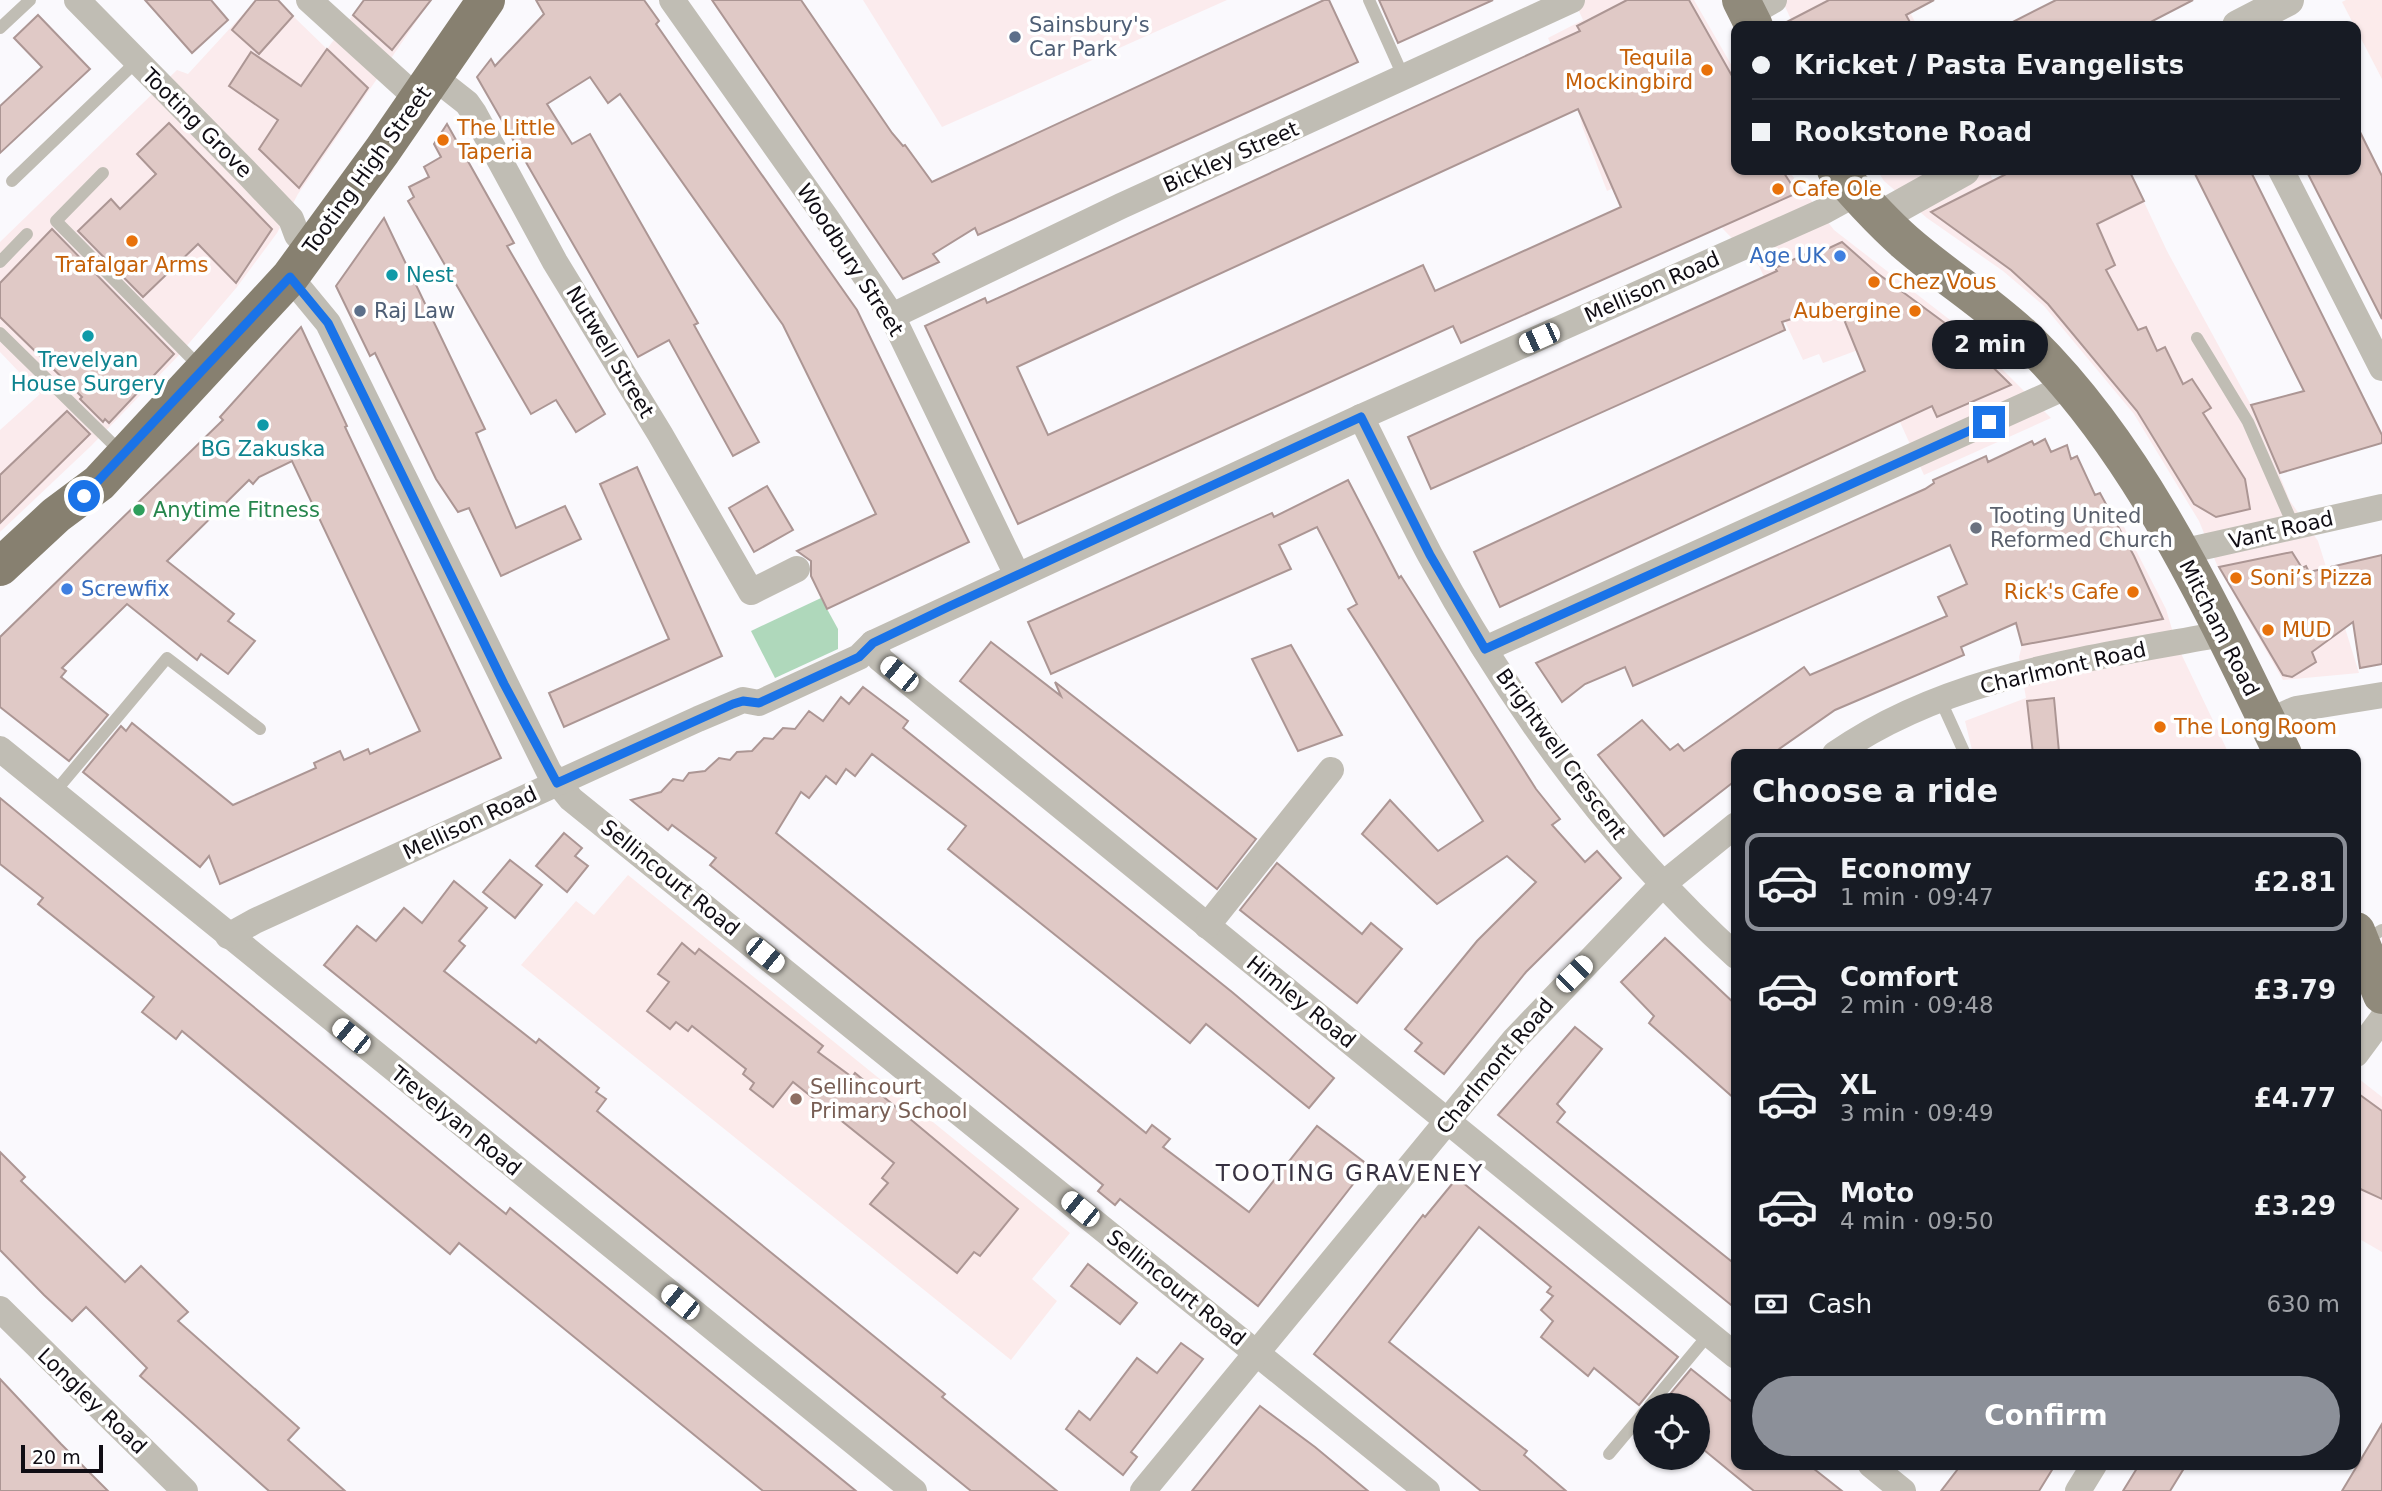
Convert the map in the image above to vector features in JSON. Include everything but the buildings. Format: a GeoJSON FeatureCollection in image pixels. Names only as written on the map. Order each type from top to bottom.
{"type":"FeatureCollection","features":[{"type":"Feature","properties":{"kind":"highway","name":"Tooting High Street"},"geometry":{"type":"LineString","coordinates":[[0,568],[55,515],[84,496],[125,456],[301,263],[486,0]]}},
{"type":"Feature","properties":{"kind":"main road","name":"Mitcham Road"},"geometry":{"type":"LineString","coordinates":[[1857,194],[2029,342],[2068,386],[2166,523],[2275,738]]}},
{"type":"Feature","properties":{"kind":"main road"},"geometry":{"type":"LineString","coordinates":[[2366,935],[2382,995]]}},
{"type":"Feature","properties":{"kind":"street","name":"Tooting Grove"},"geometry":{"type":"LineString","coordinates":[[77,0],[291,219],[297,235],[301,263]]}},
{"type":"Feature","properties":{"kind":"street"},"geometry":{"type":"LineString","coordinates":[[309,0],[426,88]]}},
{"type":"Feature","properties":{"kind":"street","name":"Woodbury Street"},"geometry":{"type":"LineString","coordinates":[[672,0],[827,219],[891,316],[1017,575]]}},
{"type":"Feature","properties":{"kind":"street","name":"Bickley Street"},"geometry":{"type":"LineString","coordinates":[[891,316],[1121,206],[1572,0]]}},
{"type":"Feature","properties":{"kind":"street"},"geometry":{"type":"LineString","coordinates":[[2248,21],[2288,0]]}},
{"type":"Feature","properties":{"kind":"street","name":"Nutwell Street"},"geometry":{"type":"LineString","coordinates":[[426,88],[467,103],[474,113],[555,262],[660,434],[751,592],[797,569]]}},
{"type":"Feature","properties":{"kind":"street"},"geometry":{"type":"LineString","coordinates":[[1857,194],[1942,175]]}},
{"type":"Feature","properties":{"kind":"street"},"geometry":{"type":"LineString","coordinates":[[2284,175],[2382,368]]}},
{"type":"Feature","properties":{"kind":"street","name":"Mellison Road"},"geometry":{"type":"LineString","coordinates":[[228,936],[255,921],[733,704],[743,701],[759,703],[859,657],[873,643],[1017,575],[1857,194]]}},
{"type":"Feature","properties":{"kind":"street","name":"Sellincourt Road"},"geometry":{"type":"LineString","coordinates":[[301,263],[504,684],[557,783],[570,799],[1427,1491]]}},
{"type":"Feature","properties":{"kind":"street"},"geometry":{"type":"LineString","coordinates":[[1485,649],[2068,386]]}},
{"type":"Feature","properties":{"kind":"street","name":"Brightwell Crescent"},"geometry":{"type":"LineString","coordinates":[[1361,417],[1430,555],[1485,649],[1552,749],[1662,885],[1731,951]]}},
{"type":"Feature","properties":{"kind":"street","name":"Vant Road"},"geometry":{"type":"LineString","coordinates":[[2181,552],[2382,507]]}},
{"type":"Feature","properties":{"kind":"street","name":"Charlmont Road"},"geometry":{"type":"LineString","coordinates":[[1842,749],[1869,731],[1940,699],[2033,670],[2222,634]]}},
{"type":"Feature","properties":{"kind":"street","name":"Himley Road"},"geometry":{"type":"LineString","coordinates":[[873,643],[880,659],[1731,1352]]}},
{"type":"Feature","properties":{"kind":"street"},"geometry":{"type":"LineString","coordinates":[[2275,738],[2296,709],[2382,695]]}},
{"type":"Feature","properties":{"kind":"street","name":"Trevelyan Road"},"geometry":{"type":"LineString","coordinates":[[0,749],[914,1491]]}},
{"type":"Feature","properties":{"kind":"street"},"geometry":{"type":"LineString","coordinates":[[1207,926],[1331,769]]}},
{"type":"Feature","properties":{"kind":"street","name":"Charlmont Road"},"geometry":{"type":"LineString","coordinates":[[1143,1491],[1255,1352],[1531,1021],[1662,885],[1731,829]]}},
{"type":"Feature","properties":{"kind":"street"},"geometry":{"type":"LineString","coordinates":[[2361,1047],[2382,1019]]}},
{"type":"Feature","properties":{"kind":"street","name":"Longley Road"},"geometry":{"type":"LineString","coordinates":[[0,1309],[185,1491]]}},
{"type":"Feature","properties":{"kind":"street"},"geometry":{"type":"LineString","coordinates":[[1877,1470],[1903,1491]]}},
{"type":"Feature","properties":{"kind":"street"},"geometry":{"type":"LineString","coordinates":[[2078,1491],[2091,1470]]}},
{"type":"Feature","properties":{"kind":"lane"},"geometry":{"type":"LineString","coordinates":[[0,28],[30,0]]}},
{"type":"Feature","properties":{"kind":"lane"},"geometry":{"type":"LineString","coordinates":[[1369,0],[1404,78]]}},
{"type":"Feature","properties":{"kind":"lane"},"geometry":{"type":"LineString","coordinates":[[12,181],[136,62]]}},
{"type":"Feature","properties":{"kind":"lane"},"geometry":{"type":"LineString","coordinates":[[103,173],[56,221],[204,371]]}},
{"type":"Feature","properties":{"kind":"lane"},"geometry":{"type":"LineString","coordinates":[[0,262],[27,234]]}},
{"type":"Feature","properties":{"kind":"lane"},"geometry":{"type":"LineString","coordinates":[[0,333],[125,456]]}},
{"type":"Feature","properties":{"kind":"lane"},"geometry":{"type":"LineString","coordinates":[[2197,338],[2258,442],[2294,527]]}},
{"type":"Feature","properties":{"kind":"lane"},"geometry":{"type":"LineString","coordinates":[[54,793],[167,658],[260,729]]}},
{"type":"Feature","properties":{"kind":"lane"},"geometry":{"type":"LineString","coordinates":[[1940,699],[1963,749]]}},
{"type":"Feature","properties":{"kind":"lane"},"geometry":{"type":"LineString","coordinates":[[1660,1393],[1709,1334]]}},
{"type":"Feature","properties":{"kind":"lane"},"geometry":{"type":"LineString","coordinates":[[1609,1454],[1633,1425]]}},
{"type":"Feature","properties":{"kind":"shaded area"},"geometry":{"type":"Polygon","coordinates":[[[256,0],[293,16],[327,49],[364,0],[431,0],[298,194],[277,233],[237,287],[179,355],[91,446],[0,532],[0,430],[40,394],[0,352],[0,242],[177,70],[188,74],[256,0]]]}},
{"type":"Feature","properties":{"kind":"shaded area","name":"Sainsbury's Car Park"},"geometry":{"type":"Polygon","coordinates":[[[863,0],[1227,0],[942,127],[863,0]]]}},
{"type":"Feature","properties":{"kind":"shaded area"},"geometry":{"type":"Polygon","coordinates":[[[1574,0],[1694,0],[1731,64],[1731,175],[1792,175],[1834,230],[1963,330],[2051,418],[1924,475],[1866,347],[1823,363],[1819,354],[1803,360],[1759,266],[1723,229],[1687,155],[1607,191],[1582,126],[1578,106],[1548,38],[1583,20],[1574,0]]]}},
{"type":"Feature","properties":{"kind":"shaded area"},"geometry":{"type":"Polygon","coordinates":[[[1782,0],[1904,0],[1914,21],[1792,21],[1782,0]]]}},
{"type":"Feature","properties":{"kind":"shaded area"},"geometry":{"type":"Polygon","coordinates":[[[2382,0],[2382,79],[2361,39],[2361,21],[2352,21],[2342,2],[2382,0]]]}},
{"type":"Feature","properties":{"kind":"shaded area"},"geometry":{"type":"Polygon","coordinates":[[[1880,175],[1990,175],[1993,180],[2004,175],[2131,175],[2167,251],[2251,405],[2290,501],[2318,541],[2359,673],[2283,680],[2217,565],[2199,521],[2134,414],[2044,306],[2003,271],[1927,218],[1880,175]]]}},
{"type":"Feature","properties":{"kind":"shaded area"},"geometry":{"type":"Polygon","coordinates":[[[2114,521],[2121,521],[2166,609],[2176,643],[2227,749],[1972,749],[1965,721],[2026,698],[2019,657],[2022,645],[2012,605],[2114,521]]]}},
{"type":"Feature","properties":{"kind":"shaded area","name":"Sellincourt Primary School"},"geometry":{"type":"Polygon","coordinates":[[[628,875],[1070,1233],[1032,1279],[1057,1301],[1011,1360],[521,965],[576,901],[594,915],[628,875]]]}},
{"type":"Feature","properties":{"kind":"shaded area"},"geometry":{"type":"Polygon","coordinates":[[[2361,1081],[2382,1097],[2382,1252],[2361,1240],[2361,1081]]]}},
{"type":"Feature","properties":{"kind":"green space"},"geometry":{"type":"Polygon","coordinates":[[[821,598],[838,629],[838,649],[775,678],[751,631],[821,598]]]}},
{"type":"Feature","properties":{"kind":"place","name":"Sainsbury's Car Park"},"geometry":{"type":"Point","coordinates":[1015,37]}},
{"type":"Feature","properties":{"kind":"place","name":"Tequila Mockingbird"},"geometry":{"type":"Point","coordinates":[1707,70]}},
{"type":"Feature","properties":{"kind":"place","name":"The Little Taperia"},"geometry":{"type":"Point","coordinates":[443,140]}},
{"type":"Feature","properties":{"kind":"place","name":"Cafe Ole"},"geometry":{"type":"Point","coordinates":[1778,189]}},
{"type":"Feature","properties":{"kind":"place","name":"Trafalgar Arms"},"geometry":{"type":"Point","coordinates":[132,241]}},
{"type":"Feature","properties":{"kind":"place","name":"Age UK"},"geometry":{"type":"Point","coordinates":[1840,256]}},
{"type":"Feature","properties":{"kind":"place","name":"Nest"},"geometry":{"type":"Point","coordinates":[392,275]}},
{"type":"Feature","properties":{"kind":"place","name":"Chez Vous"},"geometry":{"type":"Point","coordinates":[1874,282]}},
{"type":"Feature","properties":{"kind":"place","name":"Raj Law"},"geometry":{"type":"Point","coordinates":[360,311]}},
{"type":"Feature","properties":{"kind":"place","name":"Aubergine"},"geometry":{"type":"Point","coordinates":[1915,311]}},
{"type":"Feature","properties":{"kind":"place","name":"Trevelyan House Surgery"},"geometry":{"type":"Point","coordinates":[88,336]}},
{"type":"Feature","properties":{"kind":"place","name":"BG Zakuska"},"geometry":{"type":"Point","coordinates":[263,425]}},
{"type":"Feature","properties":{"kind":"place","name":"Anytime Fitness"},"geometry":{"type":"Point","coordinates":[139,510]}},
{"type":"Feature","properties":{"kind":"place","name":"Tooting United Reformed Church"},"geometry":{"type":"Point","coordinates":[1976,528]}},
{"type":"Feature","properties":{"kind":"place","name":"Soni’s Pizza"},"geometry":{"type":"Point","coordinates":[2236,578]}},
{"type":"Feature","properties":{"kind":"place","name":"Screwfix"},"geometry":{"type":"Point","coordinates":[67,589]}},
{"type":"Feature","properties":{"kind":"place","name":"Rick's Cafe"},"geometry":{"type":"Point","coordinates":[2133,592]}},
{"type":"Feature","properties":{"kind":"place","name":"MUD"},"geometry":{"type":"Point","coordinates":[2268,630]}},
{"type":"Feature","properties":{"kind":"place","name":"The Long Room"},"geometry":{"type":"Point","coordinates":[2160,727]}},
{"type":"Feature","properties":{"kind":"place","name":"Sellincourt Primary School"},"geometry":{"type":"Point","coordinates":[796,1099]}},
{"type":"Feature","properties":{"kind":"district","name":"TOOTING GRAVENEY"},"geometry":{"type":"Point","coordinates":[1350,1173]}},
{"type":"Feature","properties":{"kind":"route"},"geometry":{"type":"LineString","coordinates":[[84,496],[290,277],[309,296],[328,323],[504,684],[557,783],[733,704],[743,701],[759,703],[859,657],[873,643],[948,607],[1361,417],[1430,555],[1485,649],[1989,422]]}}]}
